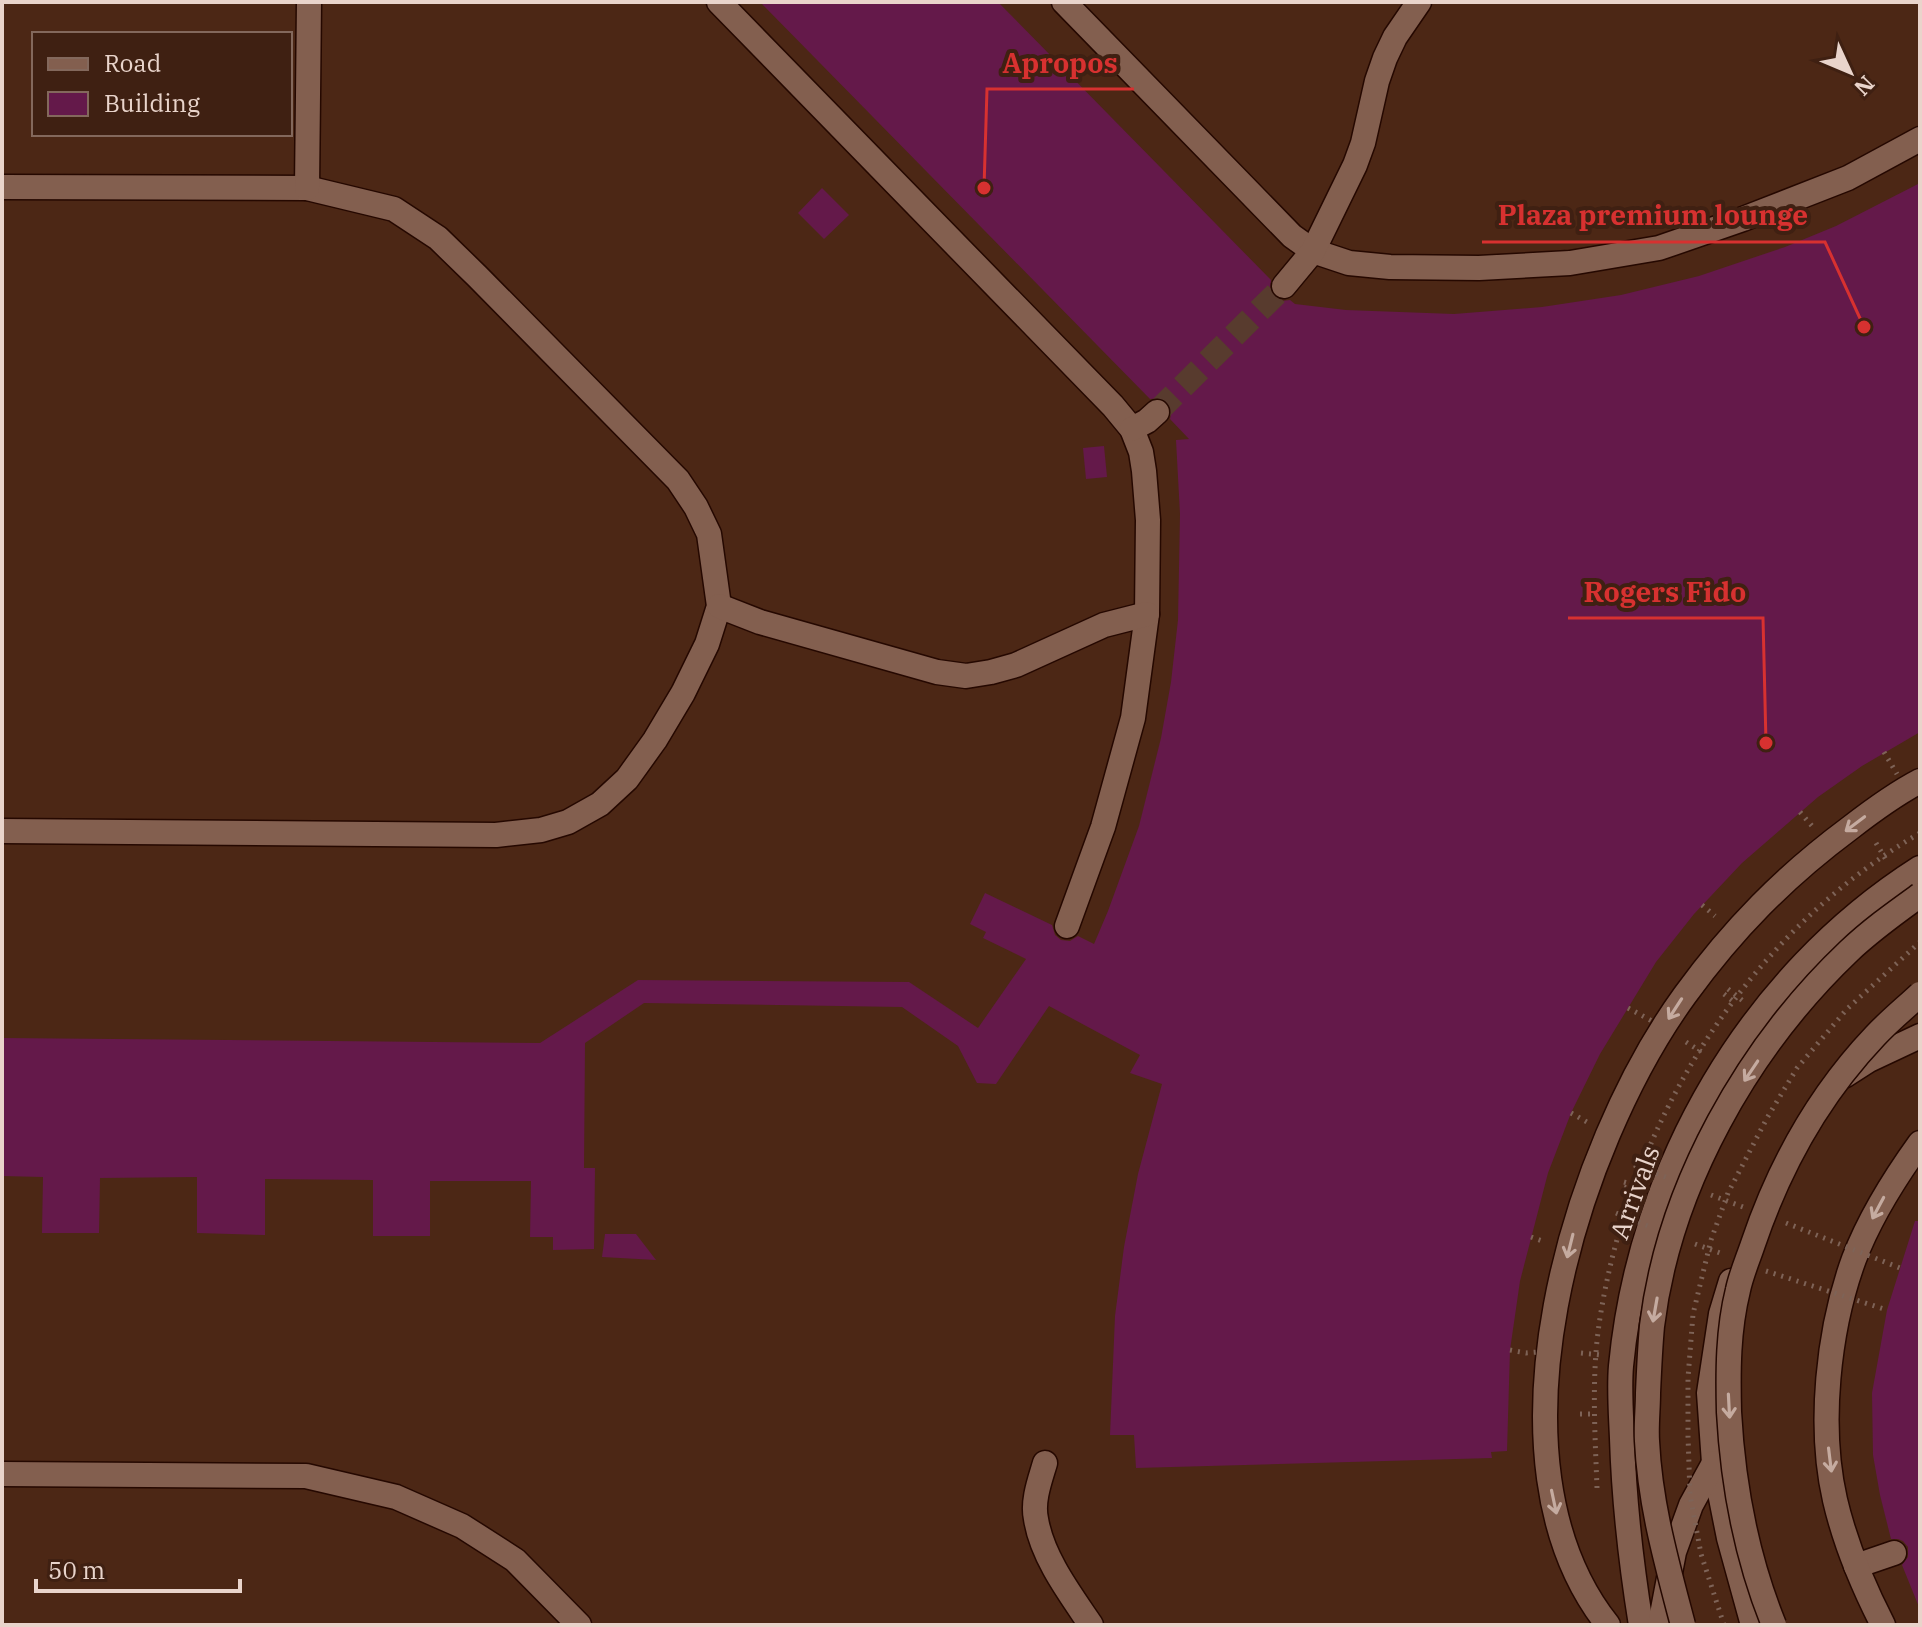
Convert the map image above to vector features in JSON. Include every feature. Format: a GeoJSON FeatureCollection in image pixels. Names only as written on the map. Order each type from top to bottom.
{"type":"FeatureCollection","features":[{"type":"Feature","properties":{"kind":"street"},"geometry":{"type":"LineString","coordinates":[[307,188],[309,2]]}},
{"type":"Feature","properties":{"kind":"street"},"geometry":{"type":"LineString","coordinates":[[719,2],[1113,406],[1132,429],[1141,452],[1148,520],[1147,614],[1133,718],[1103,827],[1067,926]]}},
{"type":"Feature","properties":{"kind":"street"},"geometry":{"type":"LineString","coordinates":[[1064,2],[1292,236],[1313,251],[1349,263],[1390,267],[1479,268],[1570,263],[1659,248],[1848,178],[1920,139]]}},
{"type":"Feature","properties":{"kind":"street"},"geometry":{"type":"LineString","coordinates":[[1284,286],[1313,251],[1355,165],[1385,58],[1419,2]]}},
{"type":"Feature","properties":{"kind":"street"},"geometry":{"type":"LineString","coordinates":[[2,187],[307,188],[394,209],[438,238],[678,480],[709,534],[719,606],[707,644],[655,740],[627,779],[600,804],[568,822],[541,830],[496,835],[2,831]]}},
{"type":"Feature","properties":{"kind":"street"},"geometry":{"type":"LineString","coordinates":[[1132,429],[1157,412]]}},
{"type":"Feature","properties":{"kind":"street"},"geometry":{"type":"LineString","coordinates":[[719,606],[760,622],[937,672],[966,676],[1016,665],[1104,625],[1147,614]]}},
{"type":"Feature","properties":{"kind":"street"},"geometry":{"type":"LineString","coordinates":[[1608,1625],[1582,1585],[1561,1531],[1552,1499],[1546,1447],[1545,1393],[1550,1336],[1571,1241],[1592,1172],[1613,1120],[1645,1059],[1684,997],[1725,944],[1773,891],[1810,857],[1871,812],[1908,777]]}},
{"type":"Feature","properties":{"kind":"street"},"geometry":{"type":"LineString","coordinates":[[1652,1625],[1633,1539],[1624,1403],[1636,1291],[1664,1192],[1684,1144],[1708,1101],[1756,1030],[1835,941],[1920,871]]}},
{"type":"Feature","properties":{"kind":"street","name":"Arrivals"},"geometry":{"type":"LineString","coordinates":[[1641,1625],[1623,1479],[1621,1368],[1635,1275],[1653,1211],[1687,1134],[1756,1019],[1809,957],[1847,923],[1920,871]]}},
{"type":"Feature","properties":{"kind":"street"},"geometry":{"type":"LineString","coordinates":[[1683,1625],[1656,1521],[1646,1440],[1652,1325],[1670,1241],[1695,1172],[1715,1129],[1779,1029],[1849,951],[1920,895]]}},
{"type":"Feature","properties":{"kind":"street"},"geometry":{"type":"LineString","coordinates":[[1753,1625],[1729,1538],[1714,1463],[1709,1393],[1721,1314],[1745,1235],[1795,1130],[1820,1092],[1866,1035],[1920,982]]}},
{"type":"Feature","properties":{"kind":"street"},"geometry":{"type":"LineString","coordinates":[[1774,1625],[1749,1553],[1733,1468],[1728,1372],[1738,1290],[1767,1202],[1823,1100],[1872,1039],[1920,994]]}},
{"type":"Feature","properties":{"kind":"street"},"geometry":{"type":"LineString","coordinates":[[1820,1092],[1869,1060],[1920,1036]]}},
{"type":"Feature","properties":{"kind":"street"},"geometry":{"type":"LineString","coordinates":[[1883,1625],[1856,1566],[1835,1499],[1828,1444],[1829,1372],[1838,1310],[1854,1260],[1882,1201],[1920,1143]]}},
{"type":"Feature","properties":{"kind":"street"},"geometry":{"type":"LineString","coordinates":[[1045,1463],[1037,1492],[1035,1518],[1048,1555],[1091,1625]]}},
{"type":"Feature","properties":{"kind":"street"},"geometry":{"type":"LineString","coordinates":[[1660,1625],[1674,1552],[1691,1505],[1714,1463]]}},
{"type":"Feature","properties":{"kind":"street"},"geometry":{"type":"LineString","coordinates":[[2,1474],[306,1476],[396,1497],[462,1526],[515,1560],[579,1625]]}},
{"type":"Feature","properties":{"kind":"street"},"geometry":{"type":"LineString","coordinates":[[1856,1566],[1894,1553]]}},
{"type":"Feature","properties":{"kind":"path"},"geometry":{"type":"LineString","coordinates":[[1884,752],[1908,777]]}},
{"type":"Feature","properties":{"kind":"path"},"geometry":{"type":"LineString","coordinates":[[1800,812],[1812,826]]}},
{"type":"Feature","properties":{"kind":"path"},"geometry":{"type":"LineString","coordinates":[[1881,857],[1874,844],[1889,864]]}},
{"type":"Feature","properties":{"kind":"path"},"geometry":{"type":"LineString","coordinates":[[1702,905],[1715,916]]}},
{"type":"Feature","properties":{"kind":"path"},"geometry":{"type":"LineString","coordinates":[[1734,1002],[1726,992],[1746,1003]]}},
{"type":"Feature","properties":{"kind":"path"},"geometry":{"type":"LineString","coordinates":[[1628,1008],[1652,1021]]}},
{"type":"Feature","properties":{"kind":"path"},"geometry":{"type":"LineString","coordinates":[[1686,1042],[1705,1054]]}},
{"type":"Feature","properties":{"kind":"path"},"geometry":{"type":"LineString","coordinates":[[1571,1113],[1587,1122]]}},
{"type":"Feature","properties":{"kind":"path"},"geometry":{"type":"LineString","coordinates":[[1632,1190],[1624,1184],[1645,1188]]}},
{"type":"Feature","properties":{"kind":"path"},"geometry":{"type":"LineString","coordinates":[[1531,1237],[1545,1242]]}},
{"type":"Feature","properties":{"kind":"path"},"geometry":{"type":"LineString","coordinates":[[1510,1350],[1538,1352]]}},
{"type":"Feature","properties":{"kind":"path"},"geometry":{"type":"LineString","coordinates":[[1581,1353],[1601,1355]]}},
{"type":"Feature","properties":{"kind":"path"},"geometry":{"type":"LineString","coordinates":[[1580,1414],[1595,1414]]}},
{"type":"Feature","properties":{"kind":"shaded area"},"geometry":{"type":"Polygon","coordinates":[[[2,2],[1920,2],[1920,1625],[2,1625],[2,2]]]}},
{"type":"Feature","properties":{"kind":"building"},"geometry":{"type":"Polygon","coordinates":[[[760,2],[998,2],[1271,280],[1270,290],[1274,297],[1295,304],[1346,310],[1454,314],[1542,307],[1621,295],[1699,276],[1785,247],[1836,226],[1920,183],[1920,732],[1862,766],[1818,797],[1742,863],[1694,914],[1656,962],[1600,1054],[1571,1113],[1548,1173],[1520,1281],[1510,1350],[1507,1451],[1491,1452],[1492,1458],[1136,1468],[1134,1435],[1110,1435],[1115,1316],[1138,1174],[1162,1084],[1130,1073],[1140,1055],[1049,1006],[996,1084],[977,1083],[958,1046],[902,1007],[644,1003],[585,1043],[584,1168],[595,1168],[594,1249],[553,1250],[553,1237],[530,1237],[531,1181],[430,1181],[430,1236],[373,1236],[373,1180],[265,1179],[265,1235],[197,1233],[197,1177],[100,1178],[99,1233],[42,1233],[43,1177],[2,1176],[2,1038],[540,1043],[638,980],[909,982],[978,1028],[1026,959],[983,938],[986,932],[970,924],[985,893],[1052,925],[1055,935],[1061,940],[1070,941],[1078,936],[1094,944],[1139,826],[1161,738],[1178,620],[1180,514],[1176,440],[1189,439],[1170,419],[1172,410],[1168,401],[1150,399],[760,2]]]}},
{"type":"Feature","properties":{"kind":"building"},"geometry":{"type":"Polygon","coordinates":[[[822,188],[849,215],[824,239],[798,213],[822,188]]]}},
{"type":"Feature","properties":{"kind":"building"},"geometry":{"type":"Polygon","coordinates":[[[1104,446],[1107,477],[1086,479],[1083,448],[1104,446]]]}},
{"type":"Feature","properties":{"kind":"building"},"geometry":{"type":"Polygon","coordinates":[[[1915,1221],[1920,1221],[1919,1607],[1902,1565],[1908,1557],[1908,1547],[1903,1541],[1891,1539],[1880,1495],[1873,1455],[1872,1393],[1887,1310],[1915,1221]]]}},
{"type":"Feature","properties":{"kind":"building"},"geometry":{"type":"Polygon","coordinates":[[[605,1234],[636,1234],[656,1260],[602,1257],[605,1234]]]}},
{"type":"Feature","properties":{"kind":"tunnel"},"geometry":{"type":"LineString","coordinates":[[1157,412],[1284,286]]}},
{"type":"Feature","properties":{"kind":"place","name":"Apropos"},"geometry":{"type":"Point","coordinates":[984,188]}},
{"type":"Feature","properties":{"kind":"place","name":"Plaza premium lounge"},"geometry":{"type":"Point","coordinates":[1864,327]}},
{"type":"Feature","properties":{"kind":"place","name":"Rogers Fido"},"geometry":{"type":"Point","coordinates":[1766,743]}}]}
